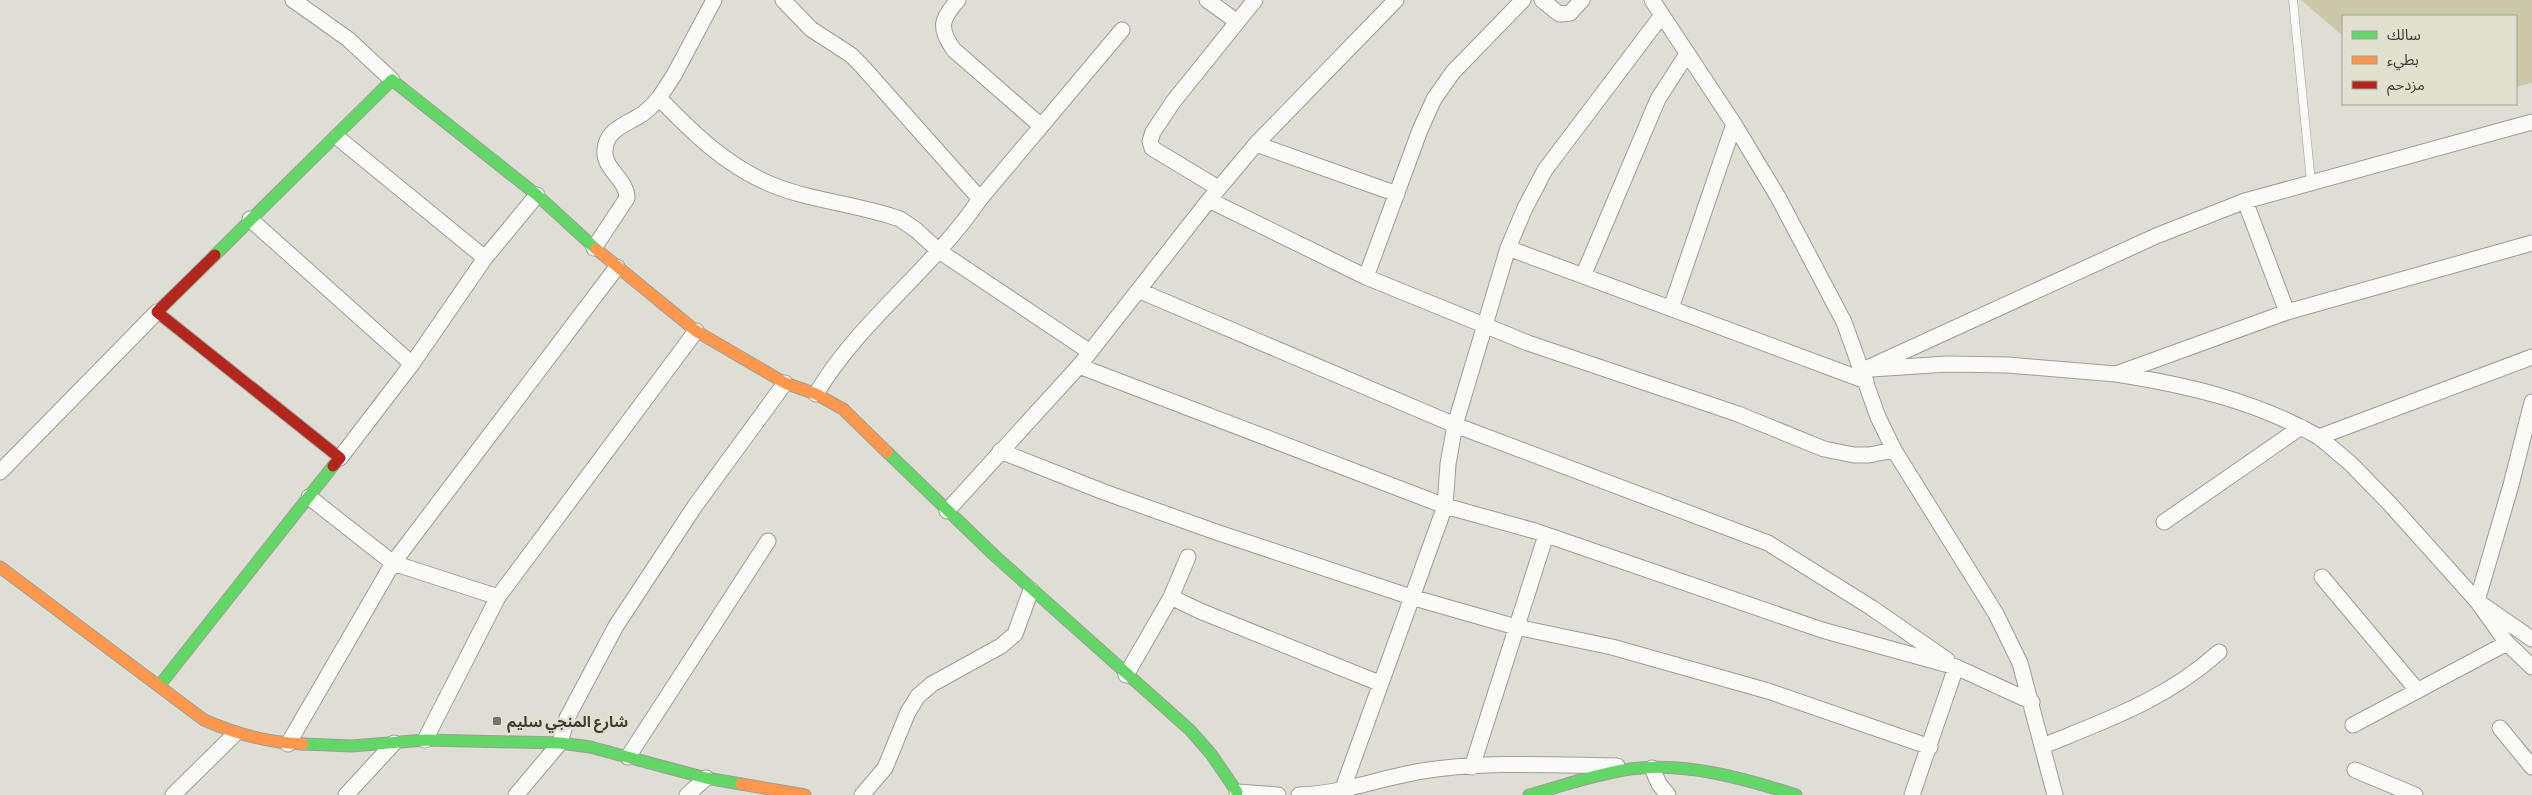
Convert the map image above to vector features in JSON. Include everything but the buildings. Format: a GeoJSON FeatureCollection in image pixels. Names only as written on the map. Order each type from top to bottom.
{"type":"FeatureCollection","features":[{"type":"Feature","properties":{"kind":"street"},"geometry":{"type":"LineString","coordinates":[[293,0],[348,40],[392,80],[537,195],[594,248],[696,331],[785,383],[833,402],[1032,590],[1190,730],[1211,754],[1238,794],[1278,795]]}},
{"type":"Feature","properties":{"kind":"street"},"geometry":{"type":"LineString","coordinates":[[594,248],[628,198],[624,183],[606,160],[604,153],[608,139],[614,131],[646,112],[659,98],[674,75],[714,0]]}},
{"type":"Feature","properties":{"kind":"street"},"geometry":{"type":"LineString","coordinates":[[783,0],[812,29],[851,55],[861,65],[980,199]]}},
{"type":"Feature","properties":{"kind":"street"},"geometry":{"type":"LineString","coordinates":[[958,0],[943,20],[946,39],[954,50],[1041,126]]}},
{"type":"Feature","properties":{"kind":"street"},"geometry":{"type":"LineString","coordinates":[[1206,0],[1236,21]]}},
{"type":"Feature","properties":{"kind":"street"},"geometry":{"type":"LineString","coordinates":[[1218,188],[1152,148],[1150,141],[1173,102],[1236,21],[1255,0]]}},
{"type":"Feature","properties":{"kind":"street"},"geometry":{"type":"LineString","coordinates":[[947,511],[1079,366],[1140,291],[1218,188],[1256,144],[1396,0]]}},
{"type":"Feature","properties":{"kind":"street"},"geometry":{"type":"LineString","coordinates":[[1366,277],[1420,130],[1434,99],[1453,72],[1523,0]]}},
{"type":"Feature","properties":{"kind":"street"},"geometry":{"type":"LineString","coordinates":[[1542,0],[1559,14],[1570,13],[1582,0]]}},
{"type":"Feature","properties":{"kind":"street"},"geometry":{"type":"LineString","coordinates":[[1652,0],[1734,124],[1812,258],[1844,322],[1865,376],[1878,417],[1894,450],[1996,614],[2020,663],[2032,702],[2055,795]]}},
{"type":"Feature","properties":{"kind":"street"},"geometry":{"type":"LineString","coordinates":[[1342,791],[1445,506],[1448,464],[1455,424],[1508,248],[1525,208],[1545,170],[1662,15]]}},
{"type":"Feature","properties":{"kind":"street"},"geometry":{"type":"LineString","coordinates":[[816,394],[839,360],[962,226],[980,199],[1122,30]]}},
{"type":"Feature","properties":{"kind":"street"},"geometry":{"type":"LineString","coordinates":[[1583,276],[1658,99],[1686,54]]}},
{"type":"Feature","properties":{"kind":"street"},"geometry":{"type":"LineString","coordinates":[[0,472],[250,219],[337,137],[392,80]]}},
{"type":"Feature","properties":{"kind":"street"},"geometry":{"type":"LineString","coordinates":[[659,98],[698,138],[739,167],[771,184],[900,219],[916,230],[939,251],[1090,352]]}},
{"type":"Feature","properties":{"kind":"street"},"geometry":{"type":"LineString","coordinates":[[1865,376],[2156,236],[2245,201],[2532,122]]}},
{"type":"Feature","properties":{"kind":"street"},"geometry":{"type":"LineString","coordinates":[[1671,308],[1734,124]]}},
{"type":"Feature","properties":{"kind":"street"},"geometry":{"type":"LineString","coordinates":[[337,137],[485,258]]}},
{"type":"Feature","properties":{"kind":"street"},"geometry":{"type":"LineString","coordinates":[[1256,144],[1397,194]]}},
{"type":"Feature","properties":{"kind":"street"},"geometry":{"type":"LineString","coordinates":[[159,686],[340,458],[412,364],[485,258],[537,195]]}},
{"type":"Feature","properties":{"kind":"street"},"geometry":{"type":"LineString","coordinates":[[1209,200],[1366,277],[1528,343],[1738,414],[1824,449],[1854,455],[1869,455],[1894,450]]}},
{"type":"Feature","properties":{"kind":"street"},"geometry":{"type":"LineString","coordinates":[[2245,201],[2287,312]]}},
{"type":"Feature","properties":{"kind":"street"},"geometry":{"type":"LineString","coordinates":[[250,219],[412,364]]}},
{"type":"Feature","properties":{"kind":"street"},"geometry":{"type":"LineString","coordinates":[[2116,374],[2287,312],[2532,243]]}},
{"type":"Feature","properties":{"kind":"street"},"geometry":{"type":"LineString","coordinates":[[1508,248],[1865,376],[1948,364],[2008,365],[2116,374],[2174,383],[2236,400],[2301,427],[2319,437],[2350,463],[2390,504],[2476,602],[2507,643],[2532,667]]}},
{"type":"Feature","properties":{"kind":"street"},"geometry":{"type":"LineString","coordinates":[[288,744],[393,563],[617,267]]}},
{"type":"Feature","properties":{"kind":"street"},"geometry":{"type":"LineString","coordinates":[[1140,291],[1455,424],[1768,543],[1872,608],[1956,667]]}},
{"type":"Feature","properties":{"kind":"street"},"geometry":{"type":"LineString","coordinates":[[157,312],[340,458]]}},
{"type":"Feature","properties":{"kind":"street"},"geometry":{"type":"LineString","coordinates":[[425,740],[498,597],[696,331]]}},
{"type":"Feature","properties":{"kind":"street"},"geometry":{"type":"LineString","coordinates":[[2319,437],[2532,356]]}},
{"type":"Feature","properties":{"kind":"street"},"geometry":{"type":"LineString","coordinates":[[1079,366],[1445,506],[1546,535],[1822,630],[1956,667],[2032,702]]}},
{"type":"Feature","properties":{"kind":"street"},"geometry":{"type":"LineString","coordinates":[[516,795],[560,743],[564,724],[616,626],[695,506],[785,383]]}},
{"type":"Feature","properties":{"kind":"street"},"geometry":{"type":"LineString","coordinates":[[2476,602],[2511,486],[2532,402]]}},
{"type":"Feature","properties":{"kind":"street"},"geometry":{"type":"LineString","coordinates":[[2164,522],[2301,427]]}},
{"type":"Feature","properties":{"kind":"street"},"geometry":{"type":"LineString","coordinates":[[1000,451],[1206,529],[1411,597],[1516,627],[1612,647],[1768,691],[1930,747]]}},
{"type":"Feature","properties":{"kind":"street"},"geometry":{"type":"LineString","coordinates":[[309,497],[393,563],[498,597]]}},
{"type":"Feature","properties":{"kind":"street"},"geometry":{"type":"LineString","coordinates":[[1472,767],[1546,535]]}},
{"type":"Feature","properties":{"kind":"street"},"geometry":{"type":"LineString","coordinates":[[628,757],[768,541]]}},
{"type":"Feature","properties":{"kind":"street"},"geometry":{"type":"LineString","coordinates":[[1126,675],[1171,597],[1188,557]]}},
{"type":"Feature","properties":{"kind":"street"},"geometry":{"type":"LineString","coordinates":[[0,567],[204,720],[235,734],[288,744],[352,746],[425,740],[560,743],[590,747],[706,778],[805,795]]}},
{"type":"Feature","properties":{"kind":"street"},"geometry":{"type":"LineString","coordinates":[[2322,577],[2417,690]]}},
{"type":"Feature","properties":{"kind":"street"},"geometry":{"type":"LineString","coordinates":[[862,795],[885,768],[908,712],[918,696],[932,684],[1000,646],[1016,634],[1032,590]]}},
{"type":"Feature","properties":{"kind":"street"},"geometry":{"type":"LineString","coordinates":[[1171,597],[1200,611],[1380,683]]}},
{"type":"Feature","properties":{"kind":"street"},"geometry":{"type":"LineString","coordinates":[[2476,602],[2532,639]]}},
{"type":"Feature","properties":{"kind":"street"},"geometry":{"type":"LineString","coordinates":[[2353,725],[2507,643]]}},
{"type":"Feature","properties":{"kind":"street"},"geometry":{"type":"LineString","coordinates":[[2043,746],[2152,700],[2198,671],[2219,652]]}},
{"type":"Feature","properties":{"kind":"street"},"geometry":{"type":"LineString","coordinates":[[1912,795],[1956,667]]}},
{"type":"Feature","properties":{"kind":"street"},"geometry":{"type":"LineString","coordinates":[[2500,728],[2532,767]]}},
{"type":"Feature","properties":{"kind":"street"},"geometry":{"type":"LineString","coordinates":[[173,795],[235,734]]}},
{"type":"Feature","properties":{"kind":"street"},"geometry":{"type":"LineString","coordinates":[[346,795],[394,743]]}},
{"type":"Feature","properties":{"kind":"street"},"geometry":{"type":"LineString","coordinates":[[1299,795],[1342,791],[1424,771],[1537,765],[1648,768],[1740,777],[1796,795]]}},
{"type":"Feature","properties":{"kind":"street"},"geometry":{"type":"LineString","coordinates":[[1529,795],[1648,768]]}},
{"type":"Feature","properties":{"kind":"street"},"geometry":{"type":"LineString","coordinates":[[1648,768],[1668,795]]}},
{"type":"Feature","properties":{"kind":"street"},"geometry":{"type":"LineString","coordinates":[[2355,770],[2416,795]]}},
{"type":"Feature","properties":{"kind":"street"},"geometry":{"type":"LineString","coordinates":[[687,795],[706,778]]}},
{"type":"Feature","properties":{"kind":"lane"},"geometry":{"type":"LineString","coordinates":[[2293,0],[2312,182]]}},
{"type":"Feature","properties":{"kind":"shaded area"},"geometry":{"type":"Polygon","coordinates":[[[2301,0],[2532,0],[2532,83],[2517,87],[2517,15],[2342,15],[2342,35],[2301,0]]]}},
{"type":"Feature","properties":{"kind":"traffic: fast"},"geometry":{"type":"LineString","coordinates":[[215,255],[392,80],[537,195],[596,249]]}},
{"type":"Feature","properties":{"kind":"traffic: fast"},"geometry":{"type":"LineString","coordinates":[[887,452],[995,556],[1190,730],[1211,754],[1237,792]]}},
{"type":"Feature","properties":{"kind":"traffic: fast"},"geometry":{"type":"LineString","coordinates":[[159,686],[333,466]]}},
{"type":"Feature","properties":{"kind":"traffic: fast"},"geometry":{"type":"LineString","coordinates":[[303,744],[352,746],[425,740],[560,743],[590,747],[706,778],[741,784]]}},
{"type":"Feature","properties":{"kind":"traffic: fast"},"geometry":{"type":"LineString","coordinates":[[1529,795],[1604,774],[1651,767],[1693,770],[1735,777],[1796,795]]}},
{"type":"Feature","properties":{"kind":"traffic: slow"},"geometry":{"type":"LineString","coordinates":[[596,249],[696,331],[785,383],[816,394],[843,409],[887,452]]}},
{"type":"Feature","properties":{"kind":"traffic: slow"},"geometry":{"type":"LineString","coordinates":[[0,567],[204,720],[252,737],[277,742],[303,744]]}},
{"type":"Feature","properties":{"kind":"traffic: slow"},"geometry":{"type":"LineString","coordinates":[[741,784],[805,795]]}},
{"type":"Feature","properties":{"kind":"traffic: jam"},"geometry":{"type":"LineString","coordinates":[[215,255],[157,312],[340,458],[333,466]]}},
{"type":"Feature","properties":{"kind":"place","name":"شارع المنجي سليم"},"geometry":{"type":"Point","coordinates":[497,721]}}]}
